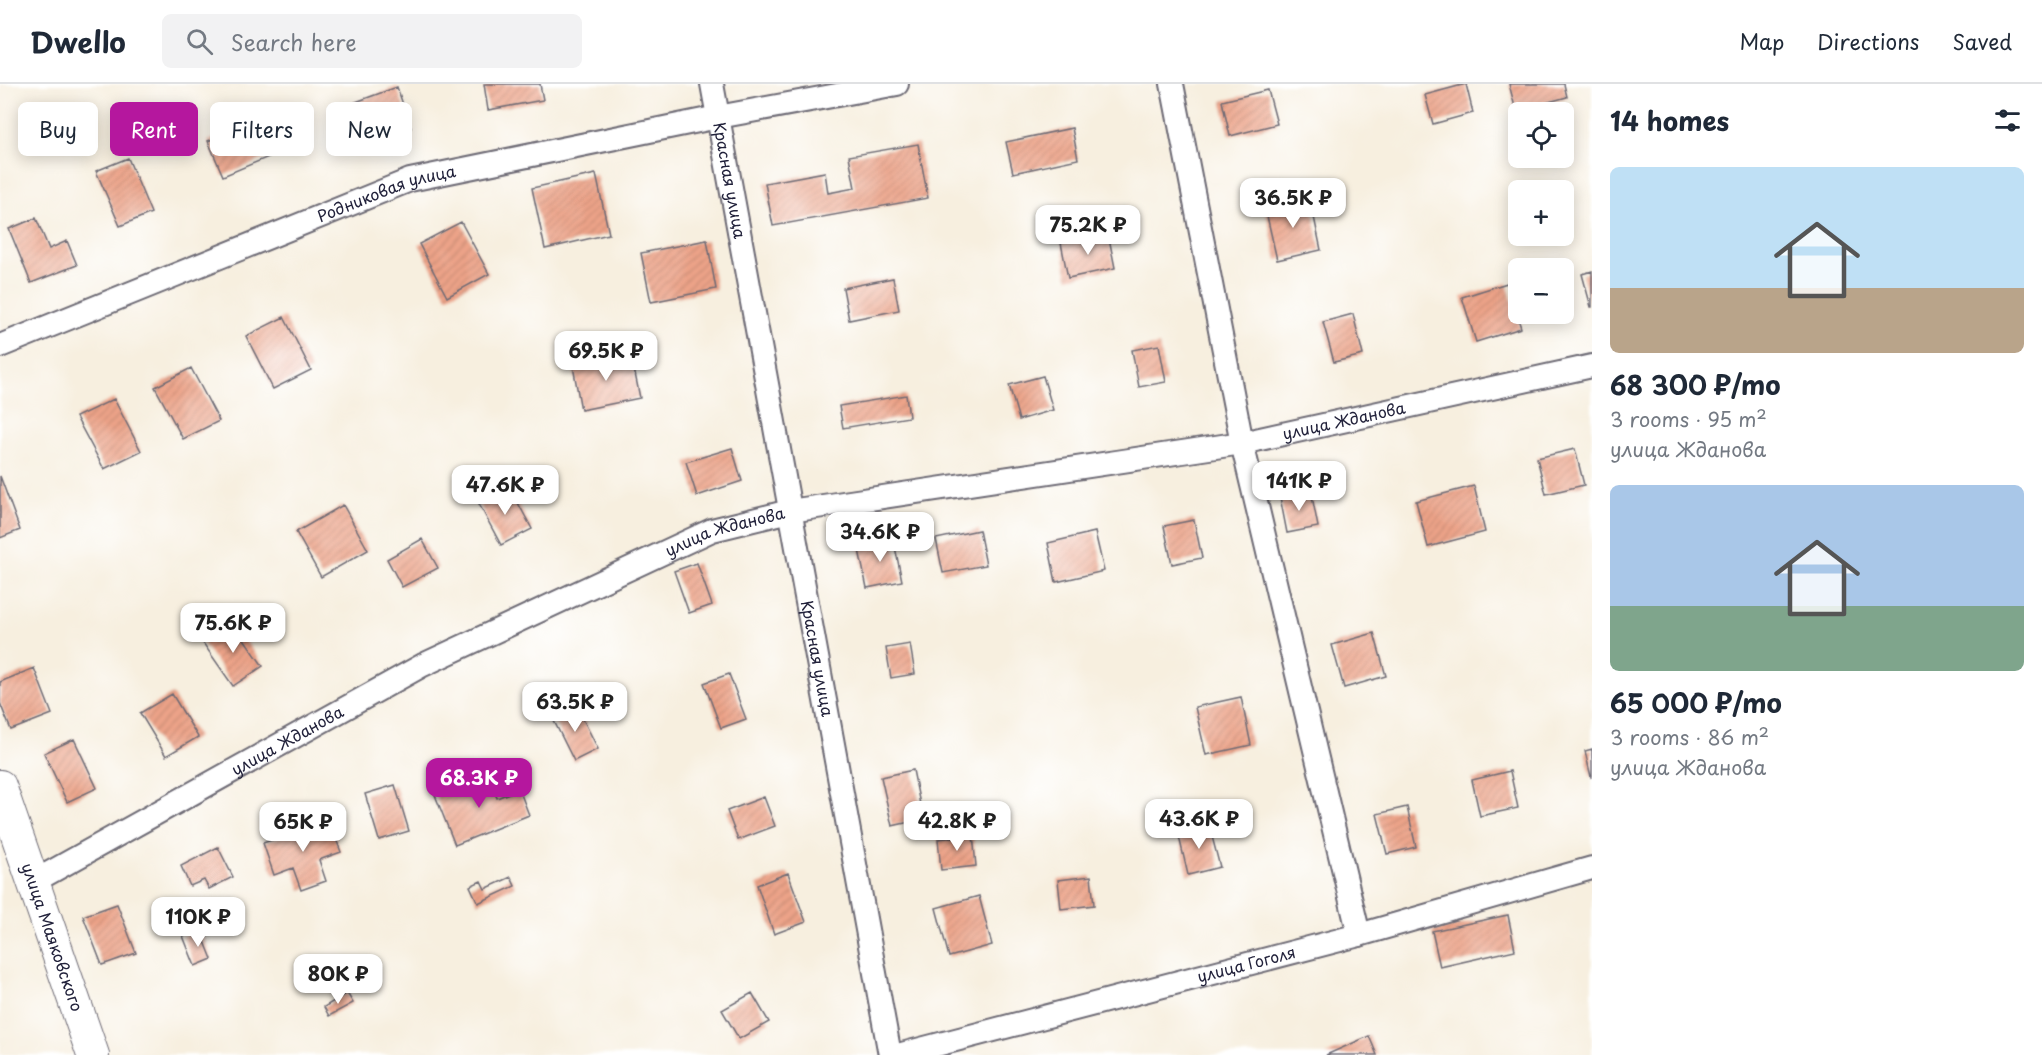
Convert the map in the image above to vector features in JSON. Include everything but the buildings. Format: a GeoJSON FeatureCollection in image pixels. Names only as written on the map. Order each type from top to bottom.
{"type":"FeatureCollection","features":[{"type":"Feature","properties":{"kind":"street","name":"Красная улица"},"geometry":{"type":"LineString","coordinates":[[712,84],[890,1055]]}},
{"type":"Feature","properties":{"kind":"street","name":"Родниковая улица"},"geometry":{"type":"LineString","coordinates":[[0,346],[410,180],[718,117],[897,84]]}},
{"type":"Feature","properties":{"kind":"street"},"geometry":{"type":"LineString","coordinates":[[1173,84],[1242,443],[1359,935]]}},
{"type":"Feature","properties":{"kind":"street","name":"улица Жданова"},"geometry":{"type":"LineString","coordinates":[[33,882],[423,664],[711,530],[790,511],[1242,443],[1592,366]]}},
{"type":"Feature","properties":{"kind":"street","name":"улица Маяковского"},"geometry":{"type":"LineString","coordinates":[[0,786],[93,1055]]}},
{"type":"Feature","properties":{"kind":"street","name":"улица Гоголя"},"geometry":{"type":"LineString","coordinates":[[898,1055],[1359,935],[1592,868]]}}]}
